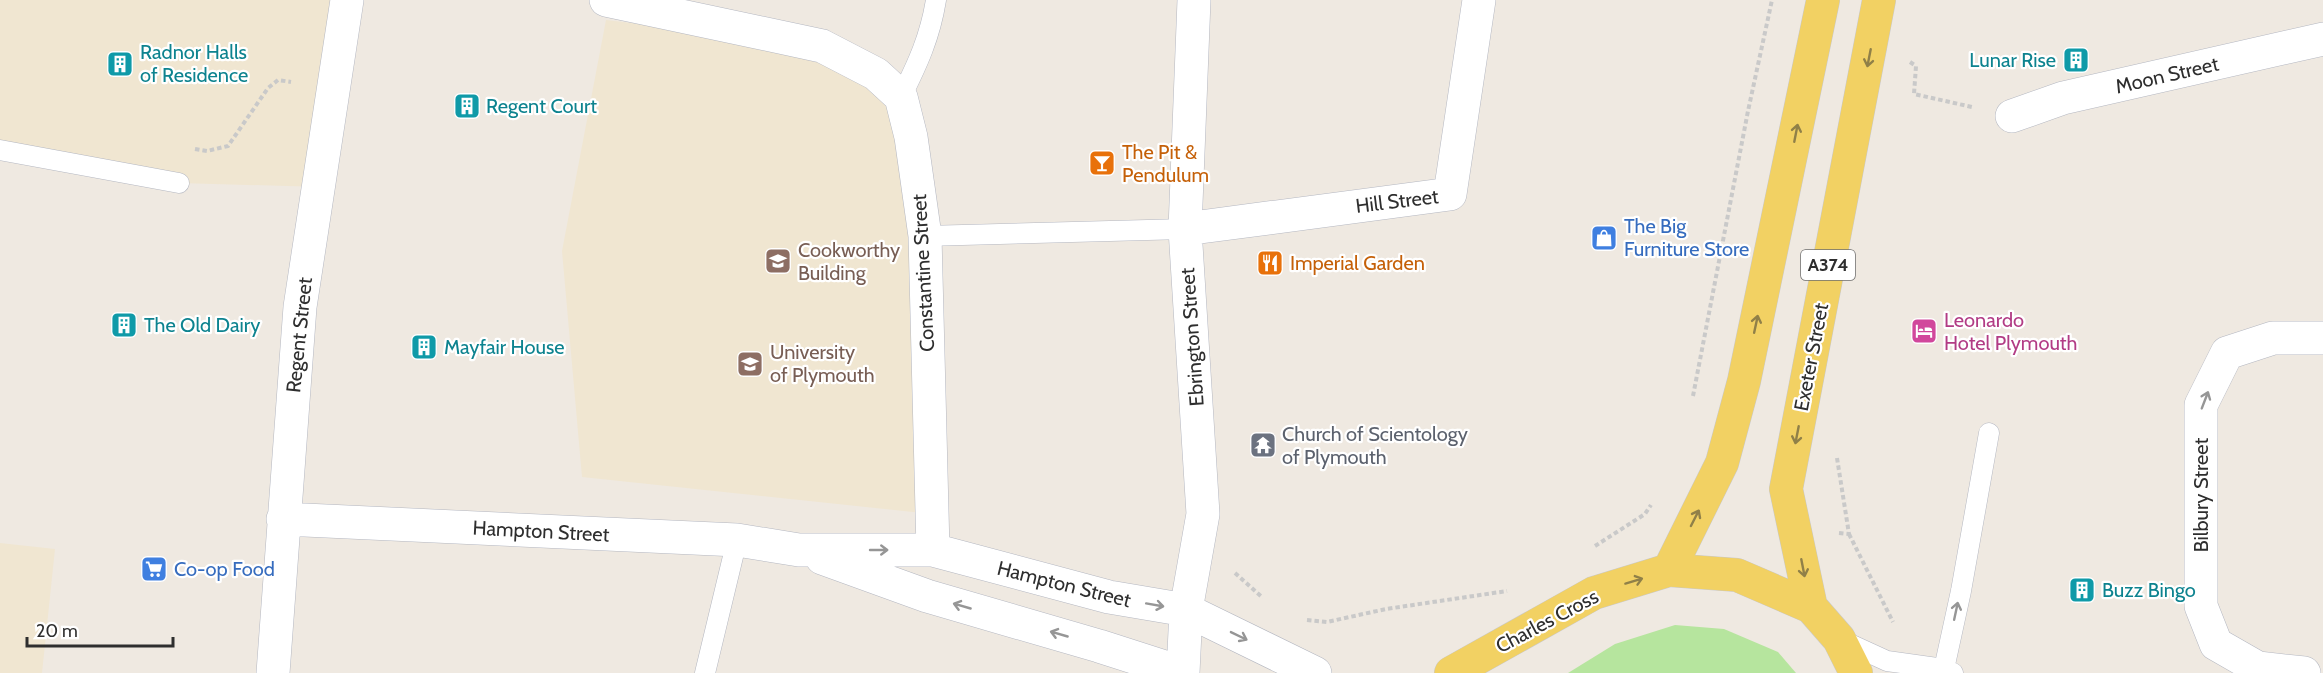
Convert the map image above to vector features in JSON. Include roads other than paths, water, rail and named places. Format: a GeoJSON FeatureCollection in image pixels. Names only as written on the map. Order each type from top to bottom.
{"type":"FeatureCollection","features":[{"type":"Feature","properties":{"kind":"main road","name":"A374"},"geometry":{"type":"LineString","coordinates":[[1669,570],[1722,463],[1744,381],[1823,0]]}},
{"type":"Feature","properties":{"kind":"main road","name":"Exeter Street"},"geometry":{"type":"LineString","coordinates":[[1811,607],[1786,489],[1879,0]]}},
{"type":"Feature","properties":{"kind":"main road","name":"Charles Cross"},"geometry":{"type":"LineString","coordinates":[[1451,673],[1594,593],[1669,570],[1737,575],[1811,607],[1839,639],[1856,673]]}},
{"type":"Feature","properties":{"kind":"street","name":"Regent Street"},"geometry":{"type":"LineString","coordinates":[[273,673],[300,307],[347,0]]}},
{"type":"Feature","properties":{"kind":"street"},"geometry":{"type":"LineString","coordinates":[[606,0],[822,46],[876,74],[901,97]]}},
{"type":"Feature","properties":{"kind":"street","name":"Ebrington Street"},"geometry":{"type":"LineString","coordinates":[[1183,673],[1186,610],[1203,514],[1185,229],[1194,0]]}},
{"type":"Feature","properties":{"kind":"street","name":"Hill Street"},"geometry":{"type":"LineString","coordinates":[[1185,229],[1450,195],[1479,0]]}},
{"type":"Feature","properties":{"kind":"street","name":"Moon Street"},"geometry":{"type":"LineString","coordinates":[[2012,116],[2063,98],[2323,39]]}},
{"type":"Feature","properties":{"kind":"street","name":"Constantine Street"},"geometry":{"type":"LineString","coordinates":[[901,97],[911,137],[926,236],[933,550]]}},
{"type":"Feature","properties":{"kind":"street","name":"Bilbury Street"},"geometry":{"type":"LineString","coordinates":[[2304,673],[2246,667],[2216,644],[2201,606],[2191,499],[2201,405],[2227,353],[2273,338],[2323,338]]}},
{"type":"Feature","properties":{"kind":"street","name":"Hampton Street"},"geometry":{"type":"LineString","coordinates":[[283,519],[737,540],[800,550],[933,550],[1109,597],[1186,610],[1315,673]]}},
{"type":"Feature","properties":{"kind":"street","name":"Hampton Street"},"geometry":{"type":"LineString","coordinates":[[800,550],[927,596],[1183,673]]}},
{"type":"Feature","properties":{"kind":"lane"},"geometry":{"type":"LineString","coordinates":[[901,97],[921,57],[932,28],[936,0]]}},
{"type":"Feature","properties":{"kind":"lane"},"geometry":{"type":"LineString","coordinates":[[0,150],[179,183]]}},
{"type":"Feature","properties":{"kind":"lane"},"geometry":{"type":"LineString","coordinates":[[926,236],[1185,229]]}},
{"type":"Feature","properties":{"kind":"lane"},"geometry":{"type":"LineString","coordinates":[[1839,639],[1887,661],[1949,671],[1989,433]]}},
{"type":"Feature","properties":{"kind":"lane"},"geometry":{"type":"LineString","coordinates":[[705,673],[737,540]]}},
{"type":"Feature","properties":{"kind":"place","name":"Lunar Rise"},"geometry":{"type":"Point","coordinates":[2076,60]}},
{"type":"Feature","properties":{"kind":"place","name":"Radnor Halls of Residence"},"geometry":{"type":"Point","coordinates":[120,64]}},
{"type":"Feature","properties":{"kind":"place","name":"Regent Court"},"geometry":{"type":"Point","coordinates":[467,106]}},
{"type":"Feature","properties":{"kind":"place","name":"The Pit & Pendulum"},"geometry":{"type":"Point","coordinates":[1102,163]}},
{"type":"Feature","properties":{"kind":"place","name":"The Big Furniture Store"},"geometry":{"type":"Point","coordinates":[1604,238]}},
{"type":"Feature","properties":{"kind":"place","name":"Cookworthy Building"},"geometry":{"type":"Point","coordinates":[778,261]}},
{"type":"Feature","properties":{"kind":"place","name":"Imperial Garden"},"geometry":{"type":"Point","coordinates":[1270,263]}},
{"type":"Feature","properties":{"kind":"place","name":"The Old Dairy"},"geometry":{"type":"Point","coordinates":[124,325]}},
{"type":"Feature","properties":{"kind":"place","name":"Leonardo Hotel Plymouth"},"geometry":{"type":"Point","coordinates":[1924,331]}},
{"type":"Feature","properties":{"kind":"place","name":"Mayfair House"},"geometry":{"type":"Point","coordinates":[424,347]}},
{"type":"Feature","properties":{"kind":"place","name":"University of Plymouth"},"geometry":{"type":"Point","coordinates":[750,364]}},
{"type":"Feature","properties":{"kind":"place","name":"Church of Scientology of Plymouth"},"geometry":{"type":"Point","coordinates":[1263,445]}},
{"type":"Feature","properties":{"kind":"place","name":"Co-op Food"},"geometry":{"type":"Point","coordinates":[154,569]}},
{"type":"Feature","properties":{"kind":"place","name":"Buzz Bingo"},"geometry":{"type":"Point","coordinates":[2082,590]}}]}
